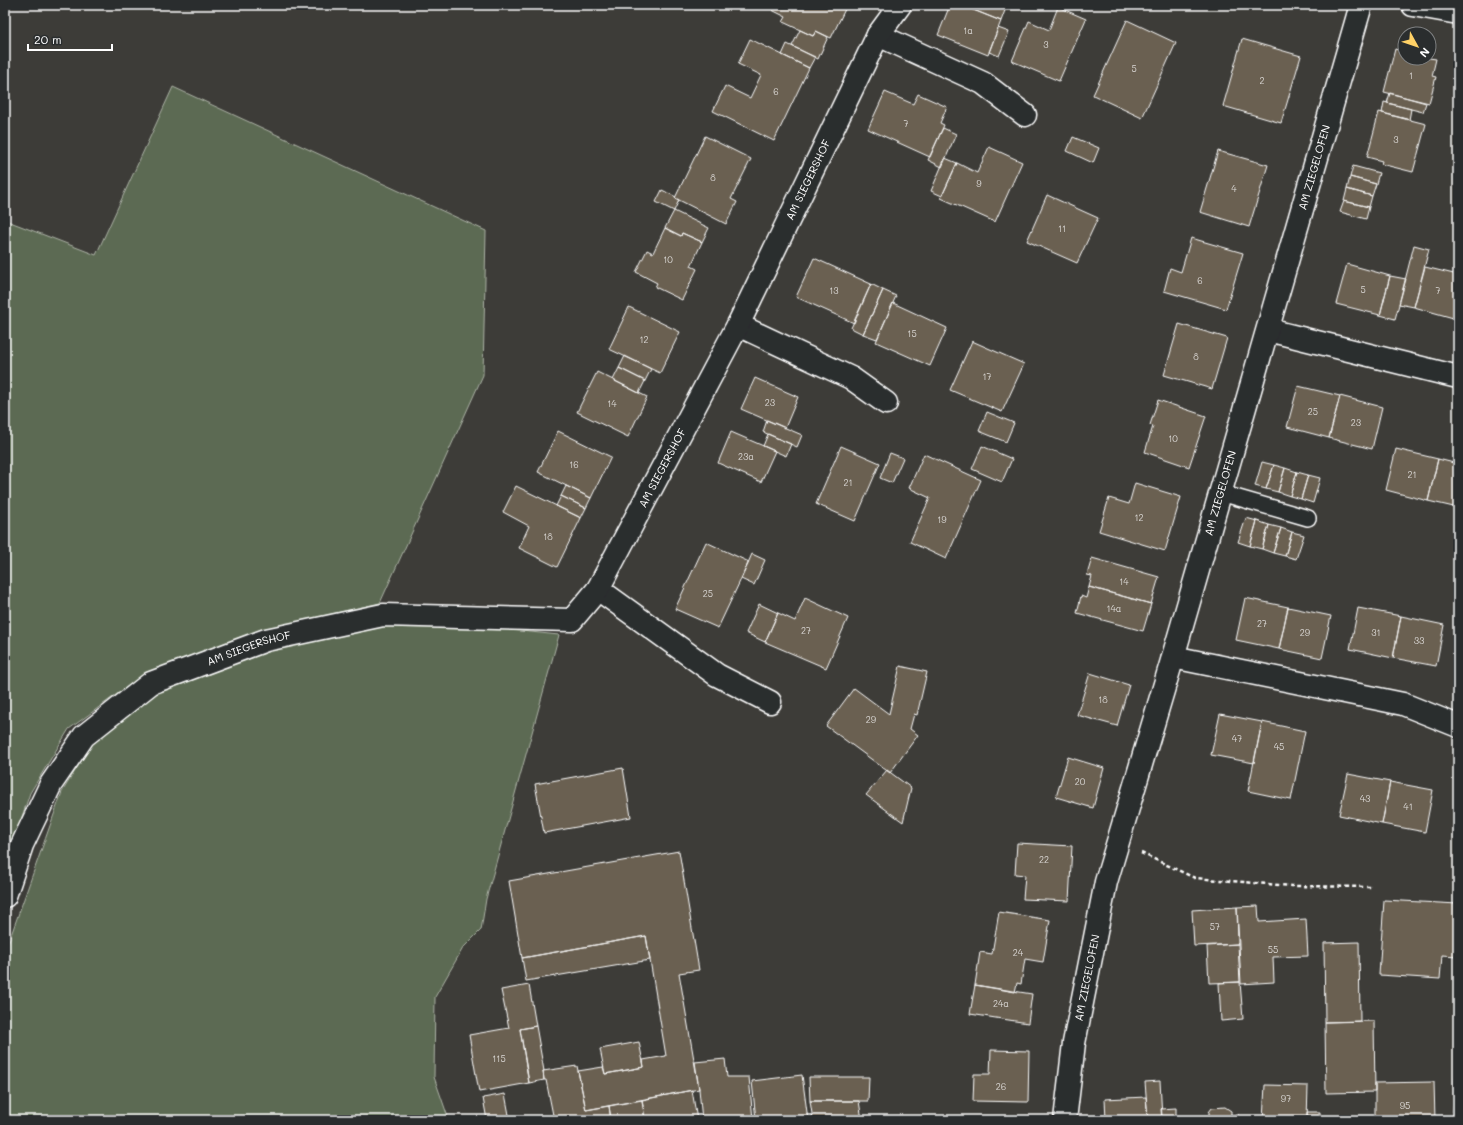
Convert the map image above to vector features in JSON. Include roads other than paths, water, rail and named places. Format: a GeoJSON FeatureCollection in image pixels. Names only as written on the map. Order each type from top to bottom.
{"type":"FeatureCollection","features":[{"type":"Feature","properties":{"kind":"street","name":"AM SIEGERSHOF"},"geometry":{"type":"LineString","coordinates":[[5,896],[22,845],[51,784],[84,736],[151,683],[266,640],[383,615],[572,620],[598,589],[738,325],[878,35],[900,5]]}},
{"type":"Feature","properties":{"kind":"street","name":"AM ZIEGELOFEN"},"geometry":{"type":"LineString","coordinates":[[1065,1120],[1074,1043],[1106,882],[1221,493],[1361,5]]}},
{"type":"Feature","properties":{"kind":"street"},"geometry":{"type":"LineString","coordinates":[[1413,5],[1458,13]]}},
{"type":"Feature","properties":{"kind":"street"},"geometry":{"type":"LineString","coordinates":[[878,35],[983,83],[1025,115]]}},
{"type":"Feature","properties":{"kind":"street"},"geometry":{"type":"LineString","coordinates":[[738,325],[851,378],[886,402]]}},
{"type":"Feature","properties":{"kind":"street"},"geometry":{"type":"LineString","coordinates":[[1268,330],[1458,377]]}},
{"type":"Feature","properties":{"kind":"street"},"geometry":{"type":"LineString","coordinates":[[598,589],[717,676],[770,702]]}},
{"type":"Feature","properties":{"kind":"street"},"geometry":{"type":"LineString","coordinates":[[1173,656],[1403,704],[1458,726]]}},
{"type":"Feature","properties":{"kind":"lane"},"geometry":{"type":"LineString","coordinates":[[1221,493],[1308,518]]}}]}
